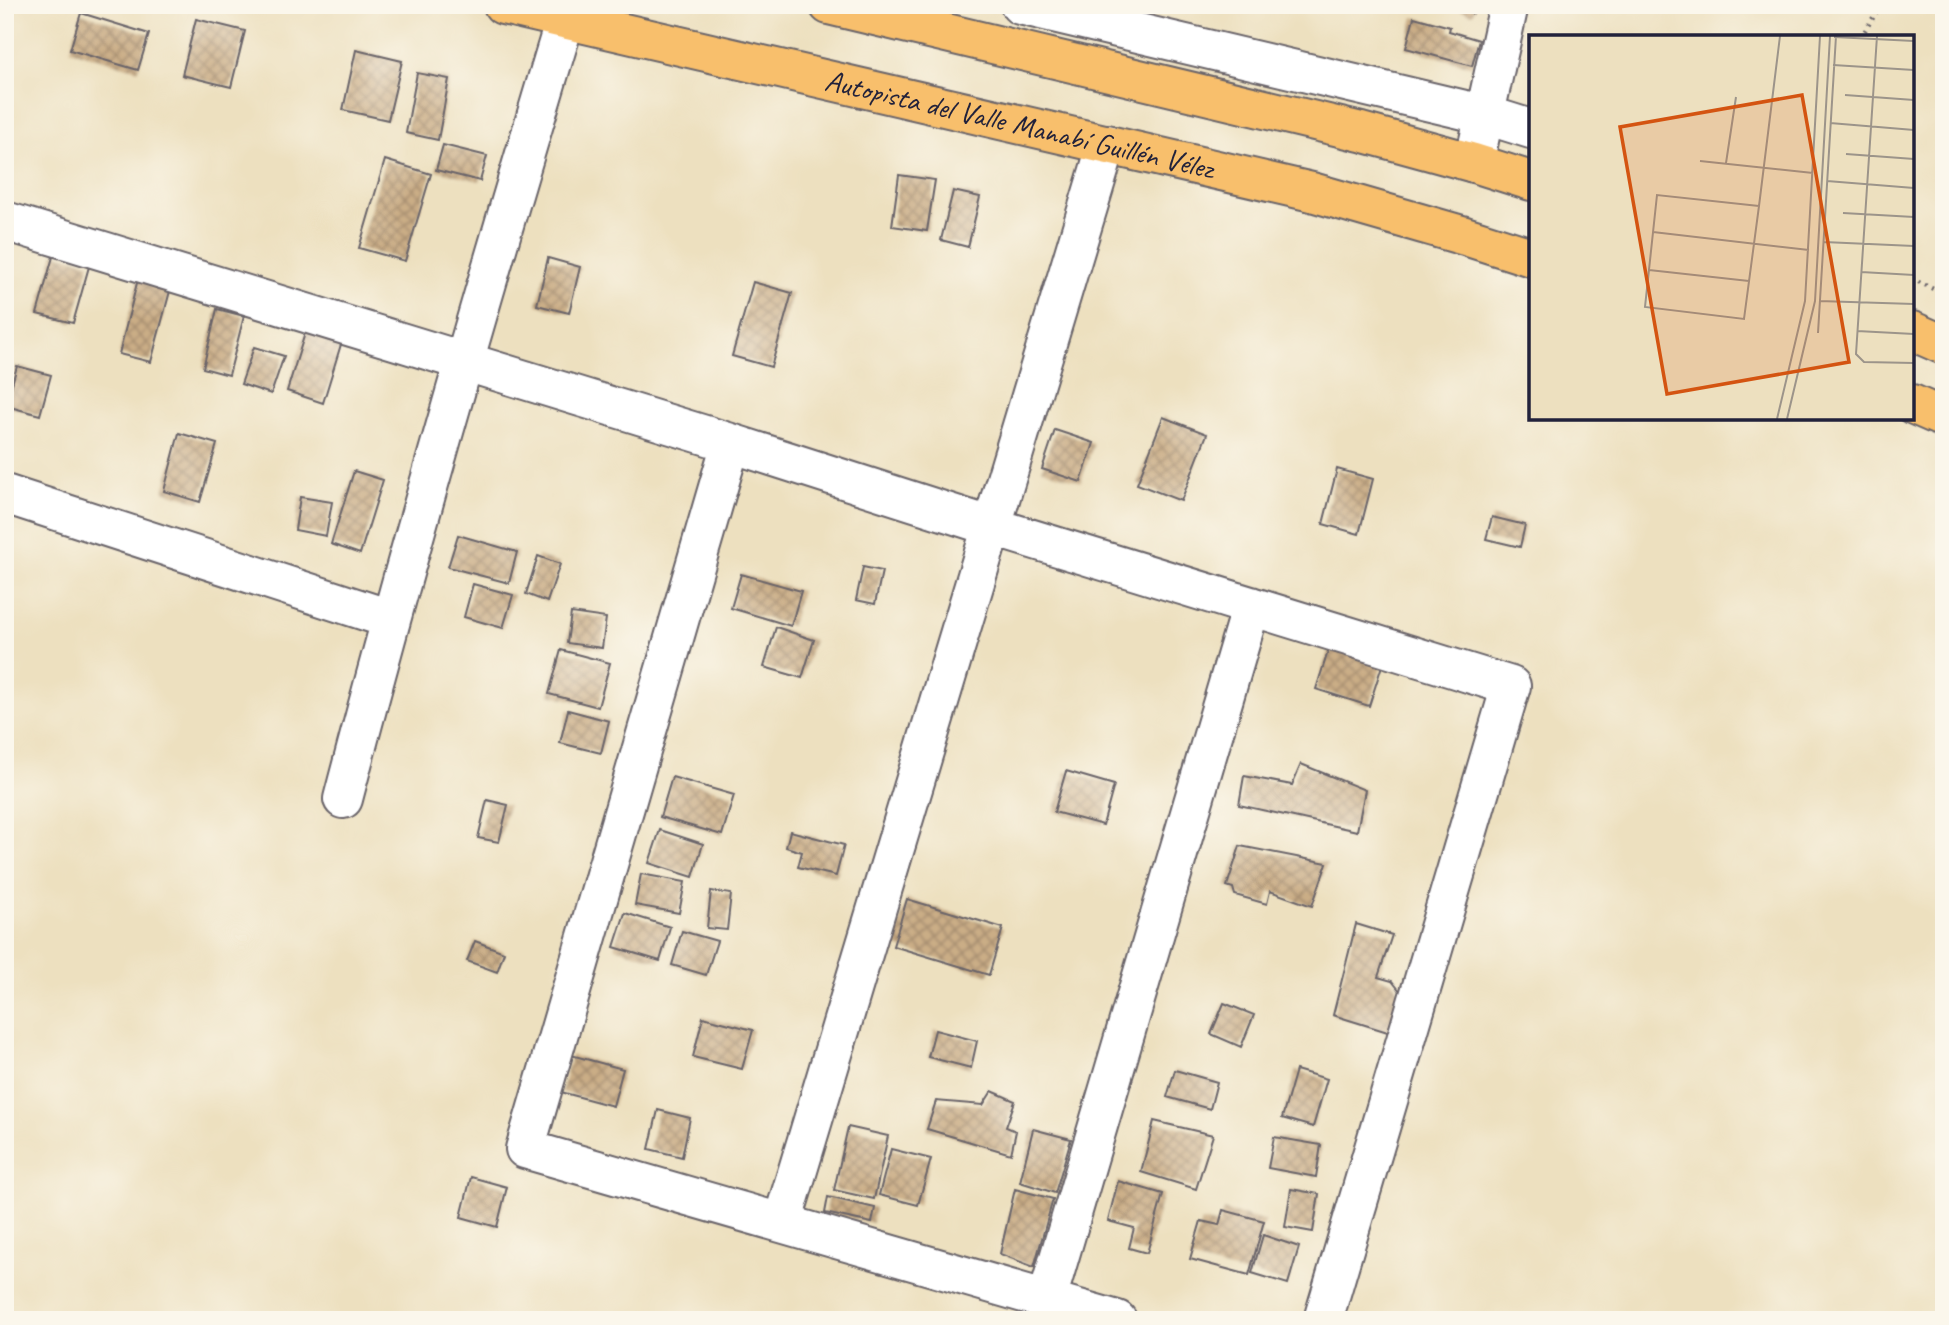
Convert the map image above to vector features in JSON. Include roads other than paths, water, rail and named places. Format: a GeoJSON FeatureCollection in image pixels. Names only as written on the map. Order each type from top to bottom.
{"type":"FeatureCollection","features":[{"type":"Feature","properties":{"kind":"main road","name":"Autopista del Valle Manabí Guillén Vélez"},"geometry":{"type":"LineString","coordinates":[[503,5],[1312,192],[1529,256]]}},
{"type":"Feature","properties":{"kind":"main road"},"geometry":{"type":"LineString","coordinates":[[829,5],[1348,128],[1529,180]]}},
{"type":"Feature","properties":{"kind":"main road"},"geometry":{"type":"LineString","coordinates":[[1914,332],[1944,345]]}},
{"type":"Feature","properties":{"kind":"main road"},"geometry":{"type":"LineString","coordinates":[[1914,405],[1944,418]]}},
{"type":"Feature","properties":{"kind":"street"},"geometry":{"type":"LineString","coordinates":[[1020,5],[1070,11],[1486,116],[1529,129]]}},
{"type":"Feature","properties":{"kind":"street"},"geometry":{"type":"LineString","coordinates":[[1474,163],[1509,5]]}},
{"type":"Feature","properties":{"kind":"street"},"geometry":{"type":"LineString","coordinates":[[1059,58],[1070,11]]}},
{"type":"Feature","properties":{"kind":"street"},"geometry":{"type":"LineString","coordinates":[[343,799],[462,361],[565,20]]}},
{"type":"Feature","properties":{"kind":"street"},"geometry":{"type":"LineString","coordinates":[[782,1223],[1107,144]]}},
{"type":"Feature","properties":{"kind":"street"},"geometry":{"type":"LineString","coordinates":[[5,221],[1511,686],[1323,1320]]}},
{"type":"Feature","properties":{"kind":"street"},"geometry":{"type":"LineString","coordinates":[[731,443],[525,1149],[1117,1320]]}},
{"type":"Feature","properties":{"kind":"street"},"geometry":{"type":"LineString","coordinates":[[5,494],[390,620]]}},
{"type":"Feature","properties":{"kind":"street"},"geometry":{"type":"LineString","coordinates":[[1047,1299],[1251,606]]}}]}
